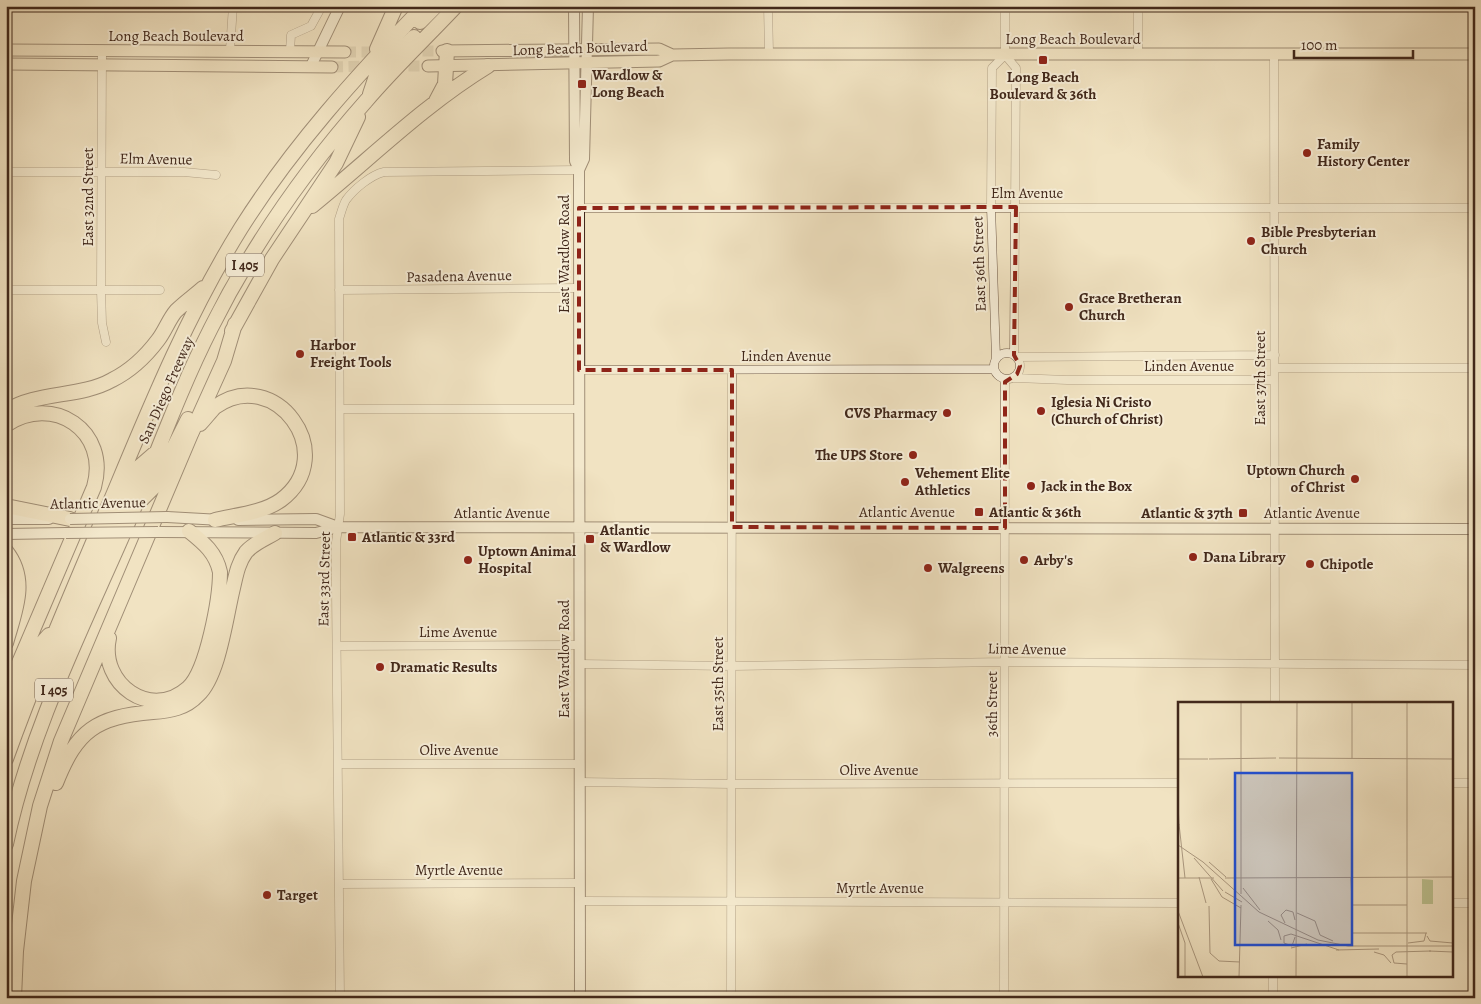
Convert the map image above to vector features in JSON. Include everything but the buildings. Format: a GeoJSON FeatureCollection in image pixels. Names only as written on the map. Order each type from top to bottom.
{"type":"FeatureCollection","features":[{"type":"Feature","properties":{"kind":"highway"},"geometry":{"type":"LineString","coordinates":[[373,59],[396,6]]}},
{"type":"Feature","properties":{"kind":"highway","name":"San Diego Freeway"},"geometry":{"type":"LineString","coordinates":[[6,759],[55,629],[163,377],[208,284],[241,228],[282,168],[317,123],[373,59],[424,6]]}},
{"type":"Feature","properties":{"kind":"highway"},"geometry":{"type":"LineString","coordinates":[[38,670],[50,663],[183,352],[237,250],[266,204],[316,137],[352,95],[436,6]]}},
{"type":"Feature","properties":{"kind":"highway"},"geometry":{"type":"LineString","coordinates":[[134,507],[154,487],[253,291],[336,163],[368,98],[376,76],[444,6]]}},
{"type":"Feature","properties":{"kind":"highway","name":"San Diego Freeway"},"geometry":{"type":"LineString","coordinates":[[6,844],[22,781],[46,712],[192,367],[248,260],[304,177],[368,98],[456,6]]}},
{"type":"Feature","properties":{"kind":"highway"},"geometry":{"type":"LineString","coordinates":[[433,106],[444,88],[447,66],[444,51]]}},
{"type":"Feature","properties":{"kind":"highway"},"geometry":{"type":"LineString","coordinates":[[300,216],[433,106],[488,66]]}},
{"type":"Feature","properties":{"kind":"highway"},"geometry":{"type":"LineString","coordinates":[[6,411],[21,404],[99,387],[119,376],[133,367],[157,340],[175,312],[208,284]]}},
{"type":"Feature","properties":{"kind":"highway"},"geometry":{"type":"LineString","coordinates":[[14,998],[19,920],[31,846],[40,806],[61,741],[191,434],[224,361],[235,324]]}},
{"type":"Feature","properties":{"kind":"highway"},"geometry":{"type":"LineString","coordinates":[[191,434],[215,408],[240,398],[255,397],[270,401],[284,409],[295,421],[302,436],[305,451],[303,469],[294,488],[286,496],[266,508],[215,520]]}},
{"type":"Feature","properties":{"kind":"highway"},"geometry":{"type":"LineString","coordinates":[[6,425],[33,413],[48,413],[66,418],[86,434],[93,446],[97,466],[94,487],[6,693]]}},
{"type":"Feature","properties":{"kind":"highway"},"geometry":{"type":"LineString","coordinates":[[6,806],[26,740],[50,674],[139,467],[156,452]]}},
{"type":"Feature","properties":{"kind":"highway"},"geometry":{"type":"LineString","coordinates":[[6,506],[70,519]]}},
{"type":"Feature","properties":{"kind":"highway"},"geometry":{"type":"LineString","coordinates":[[122,596],[106,651],[113,675],[130,692],[144,698],[168,699],[183,692],[202,669],[220,580],[215,556],[189,531]]}},
{"type":"Feature","properties":{"kind":"highway"},"geometry":{"type":"LineString","coordinates":[[31,846],[67,757],[84,735],[100,724],[119,716],[167,711],[183,706],[204,689],[215,665],[242,559],[256,543],[275,533]]}},
{"type":"Feature","properties":{"kind":"highway"},"geometry":{"type":"LineString","coordinates":[[6,551],[18,574],[20,591],[6,643]]}},
{"type":"Feature","properties":{"kind":"highway"},"geometry":{"type":"LineString","coordinates":[[6,720],[34,652],[55,629]]}},
{"type":"Feature","properties":{"kind":"main road"},"geometry":{"type":"LineString","coordinates":[[311,66],[340,6]]}},
{"type":"Feature","properties":{"kind":"main road","name":"East Wardlow Road"},"geometry":{"type":"LineString","coordinates":[[574,6],[575,160],[579,170],[578,645],[580,998]]}},
{"type":"Feature","properties":{"kind":"main road","name":"East Wardlow Road"},"geometry":{"type":"LineString","coordinates":[[579,170],[584,159],[588,6]]}},
{"type":"Feature","properties":{"kind":"main road","name":"Long Beach Boulevard"},"geometry":{"type":"LineString","coordinates":[[444,51],[659,49],[672,55]]}},
{"type":"Feature","properties":{"kind":"main road","name":"Long Beach Boulevard"},"geometry":{"type":"LineString","coordinates":[[6,50],[345,52]]}},
{"type":"Feature","properties":{"kind":"main road","name":"Long Beach Boulevard"},"geometry":{"type":"LineString","coordinates":[[428,66],[658,61],[672,55],[1475,54]]}},
{"type":"Feature","properties":{"kind":"main road","name":"Long Beach Boulevard"},"geometry":{"type":"LineString","coordinates":[[6,64],[332,66]]}},
{"type":"Feature","properties":{"kind":"main road","name":"Atlantic Avenue"},"geometry":{"type":"LineString","coordinates":[[6,519],[167,517],[215,520],[316,519],[338,527]]}},
{"type":"Feature","properties":{"kind":"main road","name":"Atlantic Avenue"},"geometry":{"type":"LineString","coordinates":[[6,534],[189,531],[316,533],[338,527],[1275,527],[1475,529]]}},
{"type":"Feature","properties":{"kind":"street"},"geometry":{"type":"LineString","coordinates":[[230,50],[233,6]]}},
{"type":"Feature","properties":{"kind":"street"},"geometry":{"type":"LineString","coordinates":[[290,51],[291,35],[311,26],[322,6]]}},
{"type":"Feature","properties":{"kind":"street"},"geometry":{"type":"LineString","coordinates":[[768,6],[769,54]]}},
{"type":"Feature","properties":{"kind":"street"},"geometry":{"type":"LineString","coordinates":[[1004,6],[1004,55],[1016,68],[1016,356],[1020,370],[1014,378],[1005,380],[998,376],[994,369],[996,358],[1006,352],[1016,356]]}},
{"type":"Feature","properties":{"kind":"street"},"geometry":{"type":"LineString","coordinates":[[1138,6],[1138,54]]}},
{"type":"Feature","properties":{"kind":"street","name":"East 32nd Street"},"geometry":{"type":"LineString","coordinates":[[102,51],[101,290],[102,323],[106,342]]}},
{"type":"Feature","properties":{"kind":"street","name":"East 37th Street"},"geometry":{"type":"LineString","coordinates":[[1274,54],[1275,702]]}},
{"type":"Feature","properties":{"kind":"street","name":"East 36th Street"},"geometry":{"type":"LineString","coordinates":[[996,358],[991,207],[992,68],[1004,55]]}},
{"type":"Feature","properties":{"kind":"street","name":"East 33rd Street"},"geometry":{"type":"LineString","coordinates":[[340,998],[338,884],[339,219],[346,200],[376,174],[384,172],[579,170]]}},
{"type":"Feature","properties":{"kind":"street","name":"Elm Avenue"},"geometry":{"type":"LineString","coordinates":[[6,172],[184,172],[216,175]]}},
{"type":"Feature","properties":{"kind":"street","name":"Elm Avenue"},"geometry":{"type":"LineString","coordinates":[[579,208],[1475,208]]}},
{"type":"Feature","properties":{"kind":"street","name":"Pasadena Avenue"},"geometry":{"type":"LineString","coordinates":[[340,290],[578,288]]}},
{"type":"Feature","properties":{"kind":"street"},"geometry":{"type":"LineString","coordinates":[[6,290],[160,290]]}},
{"type":"Feature","properties":{"kind":"street","name":"Linden Avenue"},"geometry":{"type":"LineString","coordinates":[[1016,356],[1275,354]]}},
{"type":"Feature","properties":{"kind":"street"},"geometry":{"type":"LineString","coordinates":[[1275,368],[1475,368]]}},
{"type":"Feature","properties":{"kind":"street","name":"Linden Avenue"},"geometry":{"type":"LineString","coordinates":[[579,370],[994,369]]}},
{"type":"Feature","properties":{"kind":"street","name":"East 35th Street"},"geometry":{"type":"LineString","coordinates":[[731,998],[732,370]]}},
{"type":"Feature","properties":{"kind":"street","name":"Linden Avenue"},"geometry":{"type":"LineString","coordinates":[[1014,378],[1067,380],[1274,380]]}},
{"type":"Feature","properties":{"kind":"street","name":"36th Street"},"geometry":{"type":"LineString","coordinates":[[1004,998],[1005,380]]}},
{"type":"Feature","properties":{"kind":"street"},"geometry":{"type":"LineString","coordinates":[[340,409],[579,409]]}},
{"type":"Feature","properties":{"kind":"street","name":"Lime Avenue"},"geometry":{"type":"LineString","coordinates":[[338,646],[578,645]]}},
{"type":"Feature","properties":{"kind":"street","name":"Lime Avenue"},"geometry":{"type":"LineString","coordinates":[[579,664],[732,666],[1006,662],[1475,666]]}},
{"type":"Feature","properties":{"kind":"street","name":"Olive Avenue"},"geometry":{"type":"LineString","coordinates":[[338,764],[579,764]]}},
{"type":"Feature","properties":{"kind":"street","name":"Olive Avenue"},"geometry":{"type":"LineString","coordinates":[[579,782],[732,784],[1178,783]]}},
{"type":"Feature","properties":{"kind":"street"},"geometry":{"type":"LineString","coordinates":[[1454,783],[1475,783]]}},
{"type":"Feature","properties":{"kind":"street","name":"Myrtle Avenue"},"geometry":{"type":"LineString","coordinates":[[338,884],[580,883]]}},
{"type":"Feature","properties":{"kind":"street","name":"Myrtle Avenue"},"geometry":{"type":"LineString","coordinates":[[580,901],[1178,903]]}},
{"type":"Feature","properties":{"kind":"street"},"geometry":{"type":"LineString","coordinates":[[1454,903],[1475,903]]}},
{"type":"Feature","properties":{"kind":"street"},"geometry":{"type":"LineString","coordinates":[[1273,976],[1273,998]]}},
{"type":"Feature","properties":{"kind":"highlighted area"},"geometry":{"type":"Polygon","coordinates":[[[1016,207],[1014,355],[1020,366],[1017,374],[1005,382],[1005,528],[732,527],[732,370],[579,370],[579,208],[1016,207]]]}},
{"type":"Feature","properties":{"kind":"tunnel"},"geometry":{"type":"LineString","coordinates":[[406,51],[442,51]]}},
{"type":"Feature","properties":{"kind":"tunnel"},"geometry":{"type":"LineString","coordinates":[[345,52],[385,52]]}},
{"type":"Feature","properties":{"kind":"tunnel"},"geometry":{"type":"LineString","coordinates":[[332,67],[373,66]]}},
{"type":"Feature","properties":{"kind":"tunnel"},"geometry":{"type":"LineString","coordinates":[[392,66],[428,66]]}},
{"type":"Feature","properties":{"kind":"place","name":"Long Beach Boulevard & 36th"},"geometry":{"type":"Point","coordinates":[1043,60]}},
{"type":"Feature","properties":{"kind":"place","name":"Wardlow & Long Beach"},"geometry":{"type":"Point","coordinates":[582,84]}},
{"type":"Feature","properties":{"kind":"place","name":"Family History Center"},"geometry":{"type":"Point","coordinates":[1307,153]}},
{"type":"Feature","properties":{"kind":"place","name":"Bible Presbyterian Church"},"geometry":{"type":"Point","coordinates":[1251,241]}},
{"type":"Feature","properties":{"kind":"place","name":"Grace Bretheran Church"},"geometry":{"type":"Point","coordinates":[1069,307]}},
{"type":"Feature","properties":{"kind":"place","name":"Harbor Freight Tools"},"geometry":{"type":"Point","coordinates":[300,354]}},
{"type":"Feature","properties":{"kind":"place","name":"Iglesia Ni Cristo (Church of Christ)"},"geometry":{"type":"Point","coordinates":[1041,411]}},
{"type":"Feature","properties":{"kind":"place","name":"CVS Pharmacy"},"geometry":{"type":"Point","coordinates":[947,413]}},
{"type":"Feature","properties":{"kind":"place","name":"The UPS Store"},"geometry":{"type":"Point","coordinates":[913,455]}},
{"type":"Feature","properties":{"kind":"place","name":"Uptown Church of Christ"},"geometry":{"type":"Point","coordinates":[1355,479]}},
{"type":"Feature","properties":{"kind":"place","name":"Vehement Elite Athletics"},"geometry":{"type":"Point","coordinates":[905,482]}},
{"type":"Feature","properties":{"kind":"place","name":"Jack in the Box"},"geometry":{"type":"Point","coordinates":[1031,486]}},
{"type":"Feature","properties":{"kind":"place","name":"Atlantic & 36th"},"geometry":{"type":"Point","coordinates":[979,512]}},
{"type":"Feature","properties":{"kind":"place","name":"Atlantic & 37th"},"geometry":{"type":"Point","coordinates":[1243,513]}},
{"type":"Feature","properties":{"kind":"place","name":"Atlantic & 33rd"},"geometry":{"type":"Point","coordinates":[352,537]}},
{"type":"Feature","properties":{"kind":"place","name":"Atlantic & Wardlow"},"geometry":{"type":"Point","coordinates":[590,539]}},
{"type":"Feature","properties":{"kind":"place","name":"Dana Library"},"geometry":{"type":"Point","coordinates":[1193,557]}},
{"type":"Feature","properties":{"kind":"place","name":"Uptown Animal Hospital"},"geometry":{"type":"Point","coordinates":[468,560]}},
{"type":"Feature","properties":{"kind":"place","name":"Arby's"},"geometry":{"type":"Point","coordinates":[1024,560]}},
{"type":"Feature","properties":{"kind":"place","name":"Chipotle"},"geometry":{"type":"Point","coordinates":[1310,564]}},
{"type":"Feature","properties":{"kind":"place","name":"Walgreens"},"geometry":{"type":"Point","coordinates":[928,568]}},
{"type":"Feature","properties":{"kind":"place","name":"Dramatic Results"},"geometry":{"type":"Point","coordinates":[380,667]}},
{"type":"Feature","properties":{"kind":"place","name":"Target"},"geometry":{"type":"Point","coordinates":[267,895]}}]}
